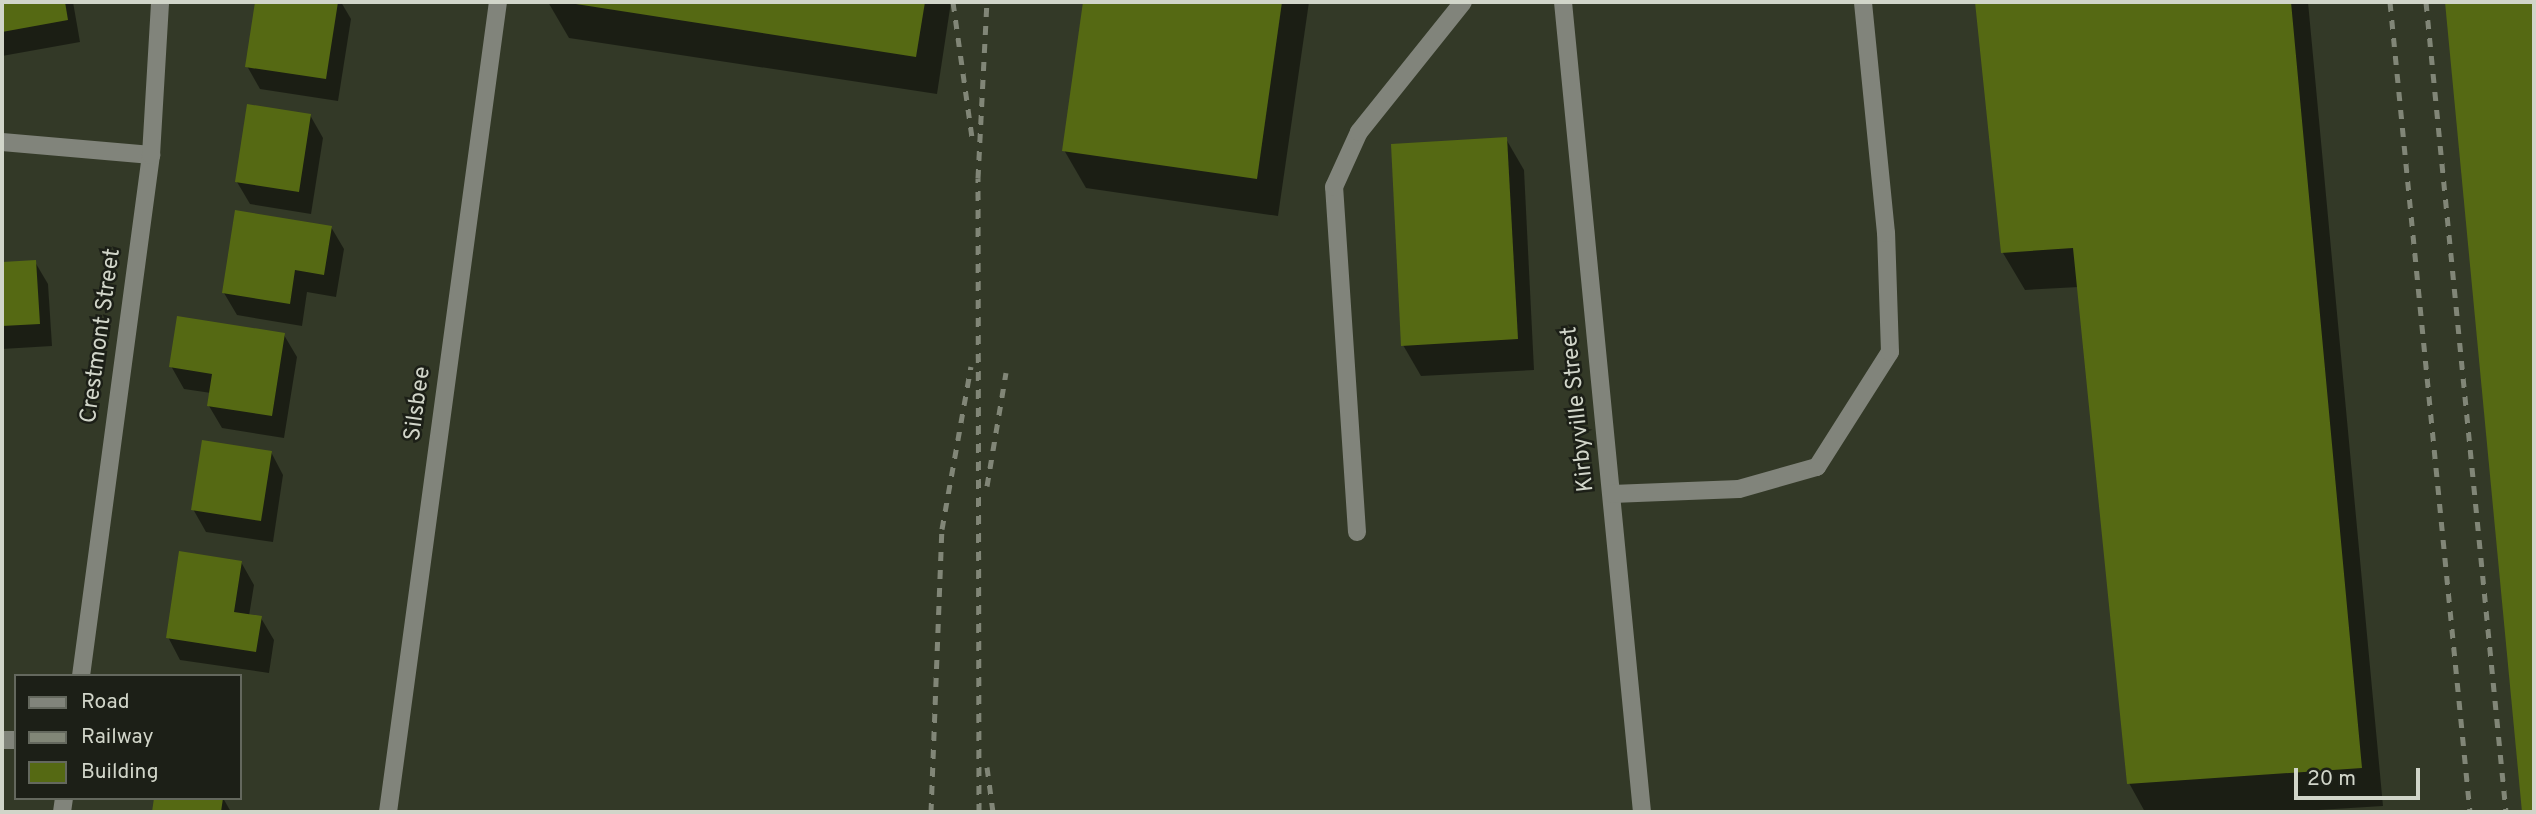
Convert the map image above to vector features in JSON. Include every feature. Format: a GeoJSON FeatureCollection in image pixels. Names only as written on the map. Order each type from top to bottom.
{"type":"FeatureCollection","features":[{"type":"Feature","properties":{"kind":"street","name":"Crestmont Street"},"geometry":{"type":"LineString","coordinates":[[81,674],[151,155],[160,2]]}},
{"type":"Feature","properties":{"kind":"street","name":"Silsbee"},"geometry":{"type":"LineString","coordinates":[[388,812],[498,2]]}},
{"type":"Feature","properties":{"kind":"street"},"geometry":{"type":"LineString","coordinates":[[1357,532],[1334,187],[1359,132],[1463,2]]}},
{"type":"Feature","properties":{"kind":"street","name":"Kirbyville Street"},"geometry":{"type":"LineString","coordinates":[[1563,2],[1642,812]]}},
{"type":"Feature","properties":{"kind":"street"},"geometry":{"type":"LineString","coordinates":[[1612,494],[1739,489],[1817,467],[1890,352],[1886,233],[1863,2]]}},
{"type":"Feature","properties":{"kind":"street"},"geometry":{"type":"LineString","coordinates":[[2,142],[151,155]]}},
{"type":"Feature","properties":{"kind":"building"},"geometry":{"type":"Polygon","coordinates":[[[2,2],[65,2],[68,20],[2,32],[2,2]]]}},
{"type":"Feature","properties":{"kind":"building"},"geometry":{"type":"Polygon","coordinates":[[[255,2],[338,2],[326,79],[245,67],[255,2]]]}},
{"type":"Feature","properties":{"kind":"building"},"geometry":{"type":"Polygon","coordinates":[[[563,2],[925,2],[916,57],[563,2]]]}},
{"type":"Feature","properties":{"kind":"building"},"geometry":{"type":"Polygon","coordinates":[[[1083,2],[1282,2],[1257,179],[1062,151],[1083,2]]]}},
{"type":"Feature","properties":{"kind":"building"},"geometry":{"type":"Polygon","coordinates":[[[1975,2],[2291,2],[2362,768],[2127,784],[2073,248],[2001,253],[1975,2]]]}},
{"type":"Feature","properties":{"kind":"building"},"geometry":{"type":"Polygon","coordinates":[[[2445,2],[2534,2],[2534,812],[2522,812],[2445,2]]]}},
{"type":"Feature","properties":{"kind":"building"},"geometry":{"type":"Polygon","coordinates":[[[247,104],[311,114],[299,192],[235,182],[247,104]]]}},
{"type":"Feature","properties":{"kind":"building"},"geometry":{"type":"Polygon","coordinates":[[[1507,137],[1518,339],[1401,346],[1391,144],[1507,137]]]}},
{"type":"Feature","properties":{"kind":"building"},"geometry":{"type":"Polygon","coordinates":[[[235,210],[332,226],[324,275],[295,270],[290,304],[222,293],[235,210]]]}},
{"type":"Feature","properties":{"kind":"building"},"geometry":{"type":"Polygon","coordinates":[[[36,260],[40,324],[2,326],[2,262],[36,260]]]}},
{"type":"Feature","properties":{"kind":"building"},"geometry":{"type":"Polygon","coordinates":[[[177,316],[285,333],[272,416],[207,406],[212,374],[169,367],[177,316]]]}},
{"type":"Feature","properties":{"kind":"building"},"geometry":{"type":"Polygon","coordinates":[[[202,440],[272,451],[261,521],[191,510],[202,440]]]}},
{"type":"Feature","properties":{"kind":"building"},"geometry":{"type":"Polygon","coordinates":[[[179,551],[242,561],[234,612],[262,616],[256,652],[166,638],[179,551]]]}},
{"type":"Feature","properties":{"kind":"building"},"geometry":{"type":"Polygon","coordinates":[[[154,800],[223,800],[221,812],[152,812],[154,800]]]}},
{"type":"Feature","properties":{"kind":"railway"},"geometry":{"type":"LineString","coordinates":[[953,2],[973,144]]}},
{"type":"Feature","properties":{"kind":"railway"},"geometry":{"type":"LineString","coordinates":[[979,812],[978,178],[987,2]]}},
{"type":"Feature","properties":{"kind":"railway"},"geometry":{"type":"LineString","coordinates":[[2390,2],[2470,812]]}},
{"type":"Feature","properties":{"kind":"railway"},"geometry":{"type":"LineString","coordinates":[[2426,2],[2506,812]]}},
{"type":"Feature","properties":{"kind":"railway"},"geometry":{"type":"LineString","coordinates":[[931,812],[942,529],[971,367]]}},
{"type":"Feature","properties":{"kind":"railway"},"geometry":{"type":"LineString","coordinates":[[987,486],[1006,373]]}},
{"type":"Feature","properties":{"kind":"railway"},"geometry":{"type":"LineString","coordinates":[[987,767],[993,812]]}}]}
